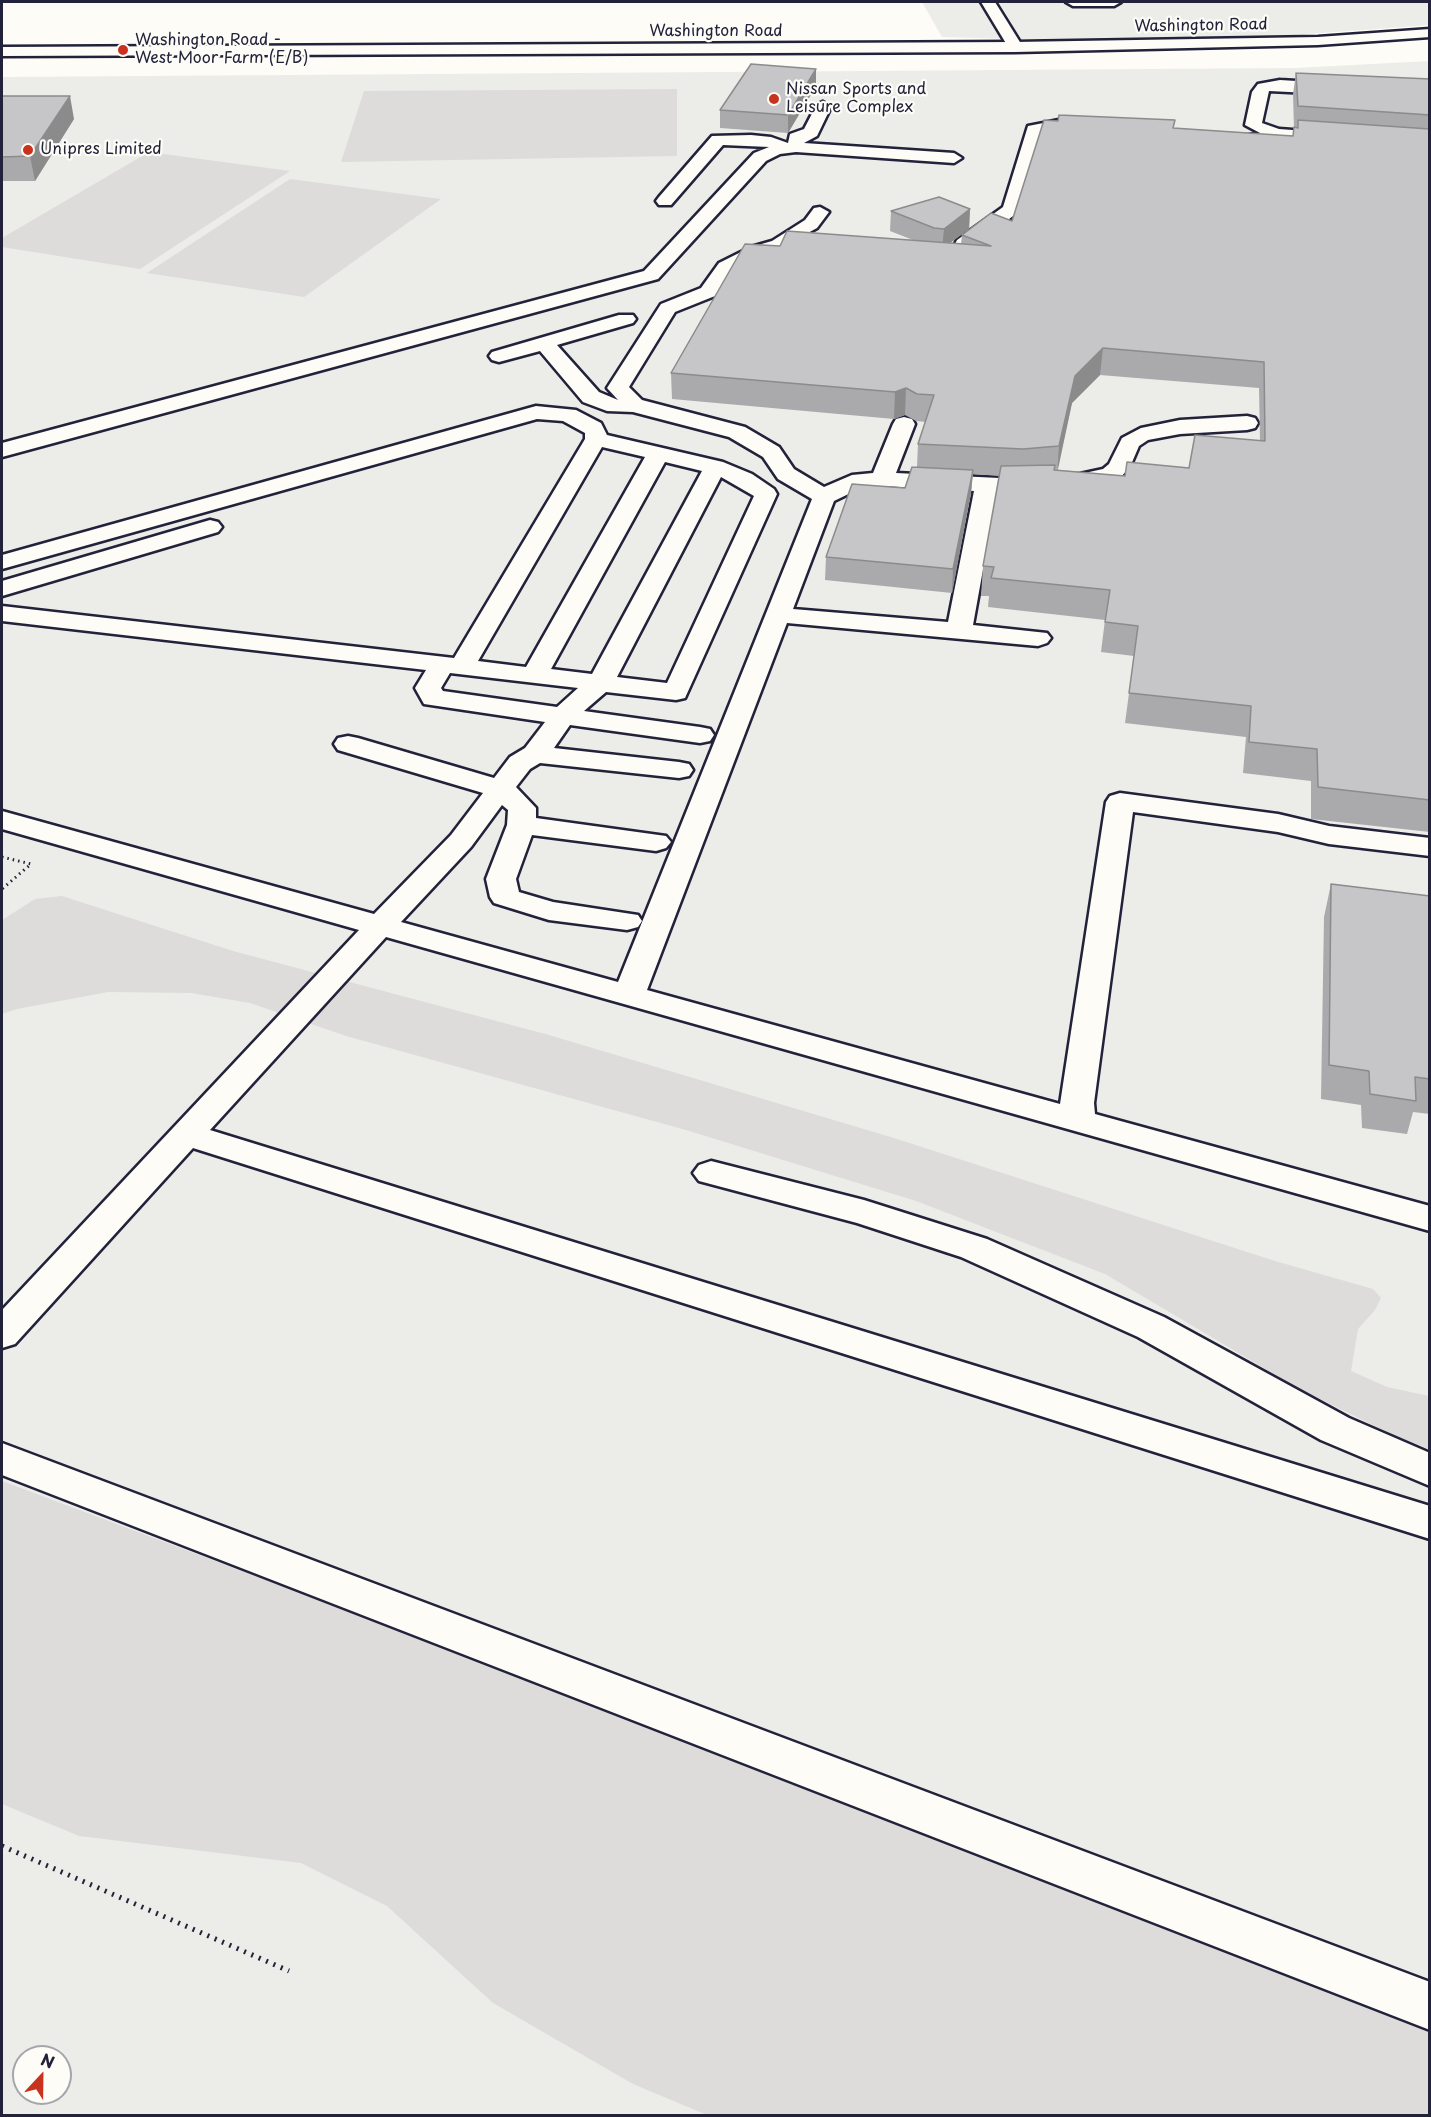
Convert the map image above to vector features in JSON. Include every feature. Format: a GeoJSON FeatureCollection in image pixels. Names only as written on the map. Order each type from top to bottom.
{"type":"FeatureCollection","features":[{"type":"Feature","properties":{"kind":"main road"},"geometry":{"type":"LineString","coordinates":[[988,2],[1015,48]]}},
{"type":"Feature","properties":{"kind":"main road"},"geometry":{"type":"LineString","coordinates":[[1073,2],[1114,2]]}},
{"type":"Feature","properties":{"kind":"main road","name":"Washington Road"},"geometry":{"type":"LineString","coordinates":[[2,52],[1015,48],[1318,41],[1430,33]]}},
{"type":"Feature","properties":{"kind":"main road"},"geometry":{"type":"LineString","coordinates":[[1430,94],[1280,85],[1264,87],[1260,92],[1253,125],[1277,134],[1430,145]]}},
{"type":"Feature","properties":{"kind":"main road"},"geometry":{"type":"LineString","coordinates":[[2,450],[651,275],[760,157],[791,148],[796,138],[811,132],[823,107]]}},
{"type":"Feature","properties":{"kind":"main road"},"geometry":{"type":"LineString","coordinates":[[947,257],[1011,209],[1035,129],[1064,124],[1111,127]]}},
{"type":"Feature","properties":{"kind":"main road"},"geometry":{"type":"LineString","coordinates":[[1208,136],[1234,145],[1277,134]]}},
{"type":"Feature","properties":{"kind":"main road"},"geometry":{"type":"LineString","coordinates":[[665,201],[718,140],[751,140],[771,142],[791,148],[954,158]]}},
{"type":"Feature","properties":{"kind":"main road"},"geometry":{"type":"LineString","coordinates":[[779,245],[789,236],[811,224],[820,212]]}},
{"type":"Feature","properties":{"kind":"main road"},"geometry":{"type":"LineString","coordinates":[[634,405],[618,388],[668,308],[708,292],[726,267],[758,250],[779,245],[846,249]]}},
{"type":"Feature","properties":{"kind":"main road"},"geometry":{"type":"LineString","coordinates":[[499,356],[626,319]]}},
{"type":"Feature","properties":{"kind":"main road"},"geometry":{"type":"LineString","coordinates":[[544,343],[591,397],[608,405],[621,407],[634,405],[670,417],[737,432],[771,452],[786,474],[824,497]]}},
{"type":"Feature","properties":{"kind":"main road"},"geometry":{"type":"LineString","coordinates":[[2,562],[536,412],[553,412],[574,417],[593,428],[596,432],[596,439],[452,666],[428,688],[433,698],[700,735]]}},
{"type":"Feature","properties":{"kind":"main road"},"geometry":{"type":"LineString","coordinates":[[2,589],[574,417]]}},
{"type":"Feature","properties":{"kind":"main road"},"geometry":{"type":"LineString","coordinates":[[629,994],[824,497],[860,480],[882,479],[1020,486],[1090,479],[1111,474],[1119,468],[1130,443],[1142,435],[1180,427],[1247,423]]}},
{"type":"Feature","properties":{"kind":"main road"},"geometry":{"type":"LineString","coordinates":[[882,479],[904,424]]}},
{"type":"Feature","properties":{"kind":"main road"},"geometry":{"type":"LineString","coordinates":[[2,613],[676,692],[766,494],[744,479],[715,467],[596,439]]}},
{"type":"Feature","properties":{"kind":"main road"},"geometry":{"type":"LineString","coordinates":[[535,674],[658,454]]}},
{"type":"Feature","properties":{"kind":"main road"},"geometry":{"type":"LineString","coordinates":[[2,1334],[461,841],[520,764],[535,753],[563,716],[601,682],[715,467]]}},
{"type":"Feature","properties":{"kind":"main road"},"geometry":{"type":"LineString","coordinates":[[959,631],[987,485]]}},
{"type":"Feature","properties":{"kind":"main road"},"geometry":{"type":"LineString","coordinates":[[778,615],[1038,638]]}},
{"type":"Feature","properties":{"kind":"main road"},"geometry":{"type":"LineString","coordinates":[[348,744],[501,789],[522,808],[521,825],[501,879],[505,897],[549,911],[627,921]]}},
{"type":"Feature","properties":{"kind":"main road"},"geometry":{"type":"LineString","coordinates":[[535,753],[679,770]]}},
{"type":"Feature","properties":{"kind":"main road"},"geometry":{"type":"LineString","coordinates":[[1079,1120],[1077,1103],[1120,802],[1278,823],[1329,835],[1430,847]]}},
{"type":"Feature","properties":{"kind":"main road"},"geometry":{"type":"LineString","coordinates":[[2,819],[1430,1219]]}},
{"type":"Feature","properties":{"kind":"main road"},"geometry":{"type":"LineString","coordinates":[[521,825],[656,842]]}},
{"type":"Feature","properties":{"kind":"main road"},"geometry":{"type":"LineString","coordinates":[[186,1134],[1430,1523]]}},
{"type":"Feature","properties":{"kind":"main road"},"geometry":{"type":"LineString","coordinates":[[711,1173],[864,1212],[974,1248],[1151,1328],[1335,1429],[1430,1470]]}},
{"type":"Feature","properties":{"kind":"main road"},"geometry":{"type":"LineString","coordinates":[[2,1459],[1430,2006]]}},
{"type":"Feature","properties":{"kind":"path"},"geometry":{"type":"LineString","coordinates":[[2,857],[31,864],[2,889]]}},
{"type":"Feature","properties":{"kind":"path"},"geometry":{"type":"LineString","coordinates":[[2,1846],[289,1971]]}},
{"type":"Feature","properties":{"kind":"shaded area"},"geometry":{"type":"Polygon","coordinates":[[[922,2],[1429,2],[1430,25],[1295,35],[1181,39],[1079,41],[942,37],[922,2]]]}},
{"type":"Feature","properties":{"kind":"shaded area"},"geometry":{"type":"Polygon","coordinates":[[[1429,61],[1429,2115],[2,2115],[2,77],[1296,68],[1429,61]]]}},
{"type":"Feature","properties":{"kind":"shaded area"},"geometry":{"type":"Polygon","coordinates":[[[677,89],[677,156],[341,162],[364,91],[677,89]]]}},
{"type":"Feature","properties":{"kind":"shaded area"},"geometry":{"type":"Polygon","coordinates":[[[149,152],[290,171],[140,269],[2,247],[2,238],[149,152]]]}},
{"type":"Feature","properties":{"kind":"shaded area"},"geometry":{"type":"Polygon","coordinates":[[[290,179],[441,199],[304,297],[147,273],[290,179]]]}},
{"type":"Feature","properties":{"kind":"shaded area"},"geometry":{"type":"Polygon","coordinates":[[[62,896],[233,951],[549,1035],[894,1138],[1275,1261],[1373,1289],[1381,1298],[1375,1310],[1358,1329],[1351,1371],[1387,1387],[1429,1396],[1429,1449],[1393,1435],[1296,1387],[1105,1274],[916,1201],[686,1130],[346,1036],[250,1003],[191,993],[108,992],[17,1009],[2,1014],[2,920],[35,899],[62,896]]]}},
{"type":"Feature","properties":{"kind":"shaded area"},"geometry":{"type":"Polygon","coordinates":[[[2,1481],[767,1768],[1429,2024],[1429,2115],[707,2115],[633,2084],[493,2003],[387,1906],[301,1863],[79,1836],[2,1804],[2,1481]]]}},
{"type":"Feature","properties":{"kind":"building"},"geometry":{"type":"Polygon","coordinates":[[[751,64],[816,69],[788,115],[720,110],[751,64]]]}},
{"type":"Feature","properties":{"kind":"building"},"geometry":{"type":"Polygon","coordinates":[[[1296,73],[1430,79],[1430,115],[1298,106],[1296,73]]]}},
{"type":"Feature","properties":{"kind":"building"},"geometry":{"type":"Polygon","coordinates":[[[2,96],[70,96],[30,156],[2,157],[2,96]]]}},
{"type":"Feature","properties":{"kind":"building"},"geometry":{"type":"Polygon","coordinates":[[[1059,115],[1175,120],[1173,128],[1293,136],[1294,127],[1298,128],[1298,120],[1430,129],[1430,800],[1318,787],[1317,749],[1249,742],[1251,706],[1129,693],[1138,626],[1105,622],[1110,590],[991,578],[994,567],[983,566],[1001,466],[1055,465],[1054,470],[1125,476],[1127,462],[1189,468],[1195,435],[1265,441],[1264,362],[1103,348],[1075,376],[1059,446],[1023,449],[918,444],[934,395],[917,394],[906,388],[895,392],[671,373],[745,244],[780,246],[787,231],[991,246],[962,235],[991,213],[1012,221],[1044,120],[1058,121],[1059,115]]]}},
{"type":"Feature","properties":{"kind":"building"},"geometry":{"type":"Polygon","coordinates":[[[939,197],[970,209],[944,229],[934,228],[891,211],[939,197]]]}},
{"type":"Feature","properties":{"kind":"building"},"geometry":{"type":"Polygon","coordinates":[[[912,467],[973,470],[953,569],[826,557],[852,484],[905,488],[912,467]]]}},
{"type":"Feature","properties":{"kind":"building"},"geometry":{"type":"Polygon","coordinates":[[[1331,884],[1430,896],[1430,1079],[1415,1077],[1416,1101],[1370,1094],[1369,1071],[1329,1065],[1331,884]]]}},
{"type":"Feature","properties":{"kind":"place","name":"Washington Road - West Moor Farm (E/B)"},"geometry":{"type":"Point","coordinates":[123,50]}},
{"type":"Feature","properties":{"kind":"place","name":"Nissan Sports and Leisure Complex"},"geometry":{"type":"Point","coordinates":[774,99]}},
{"type":"Feature","properties":{"kind":"place","name":"Unipres Limited"},"geometry":{"type":"Point","coordinates":[28,150]}}]}
